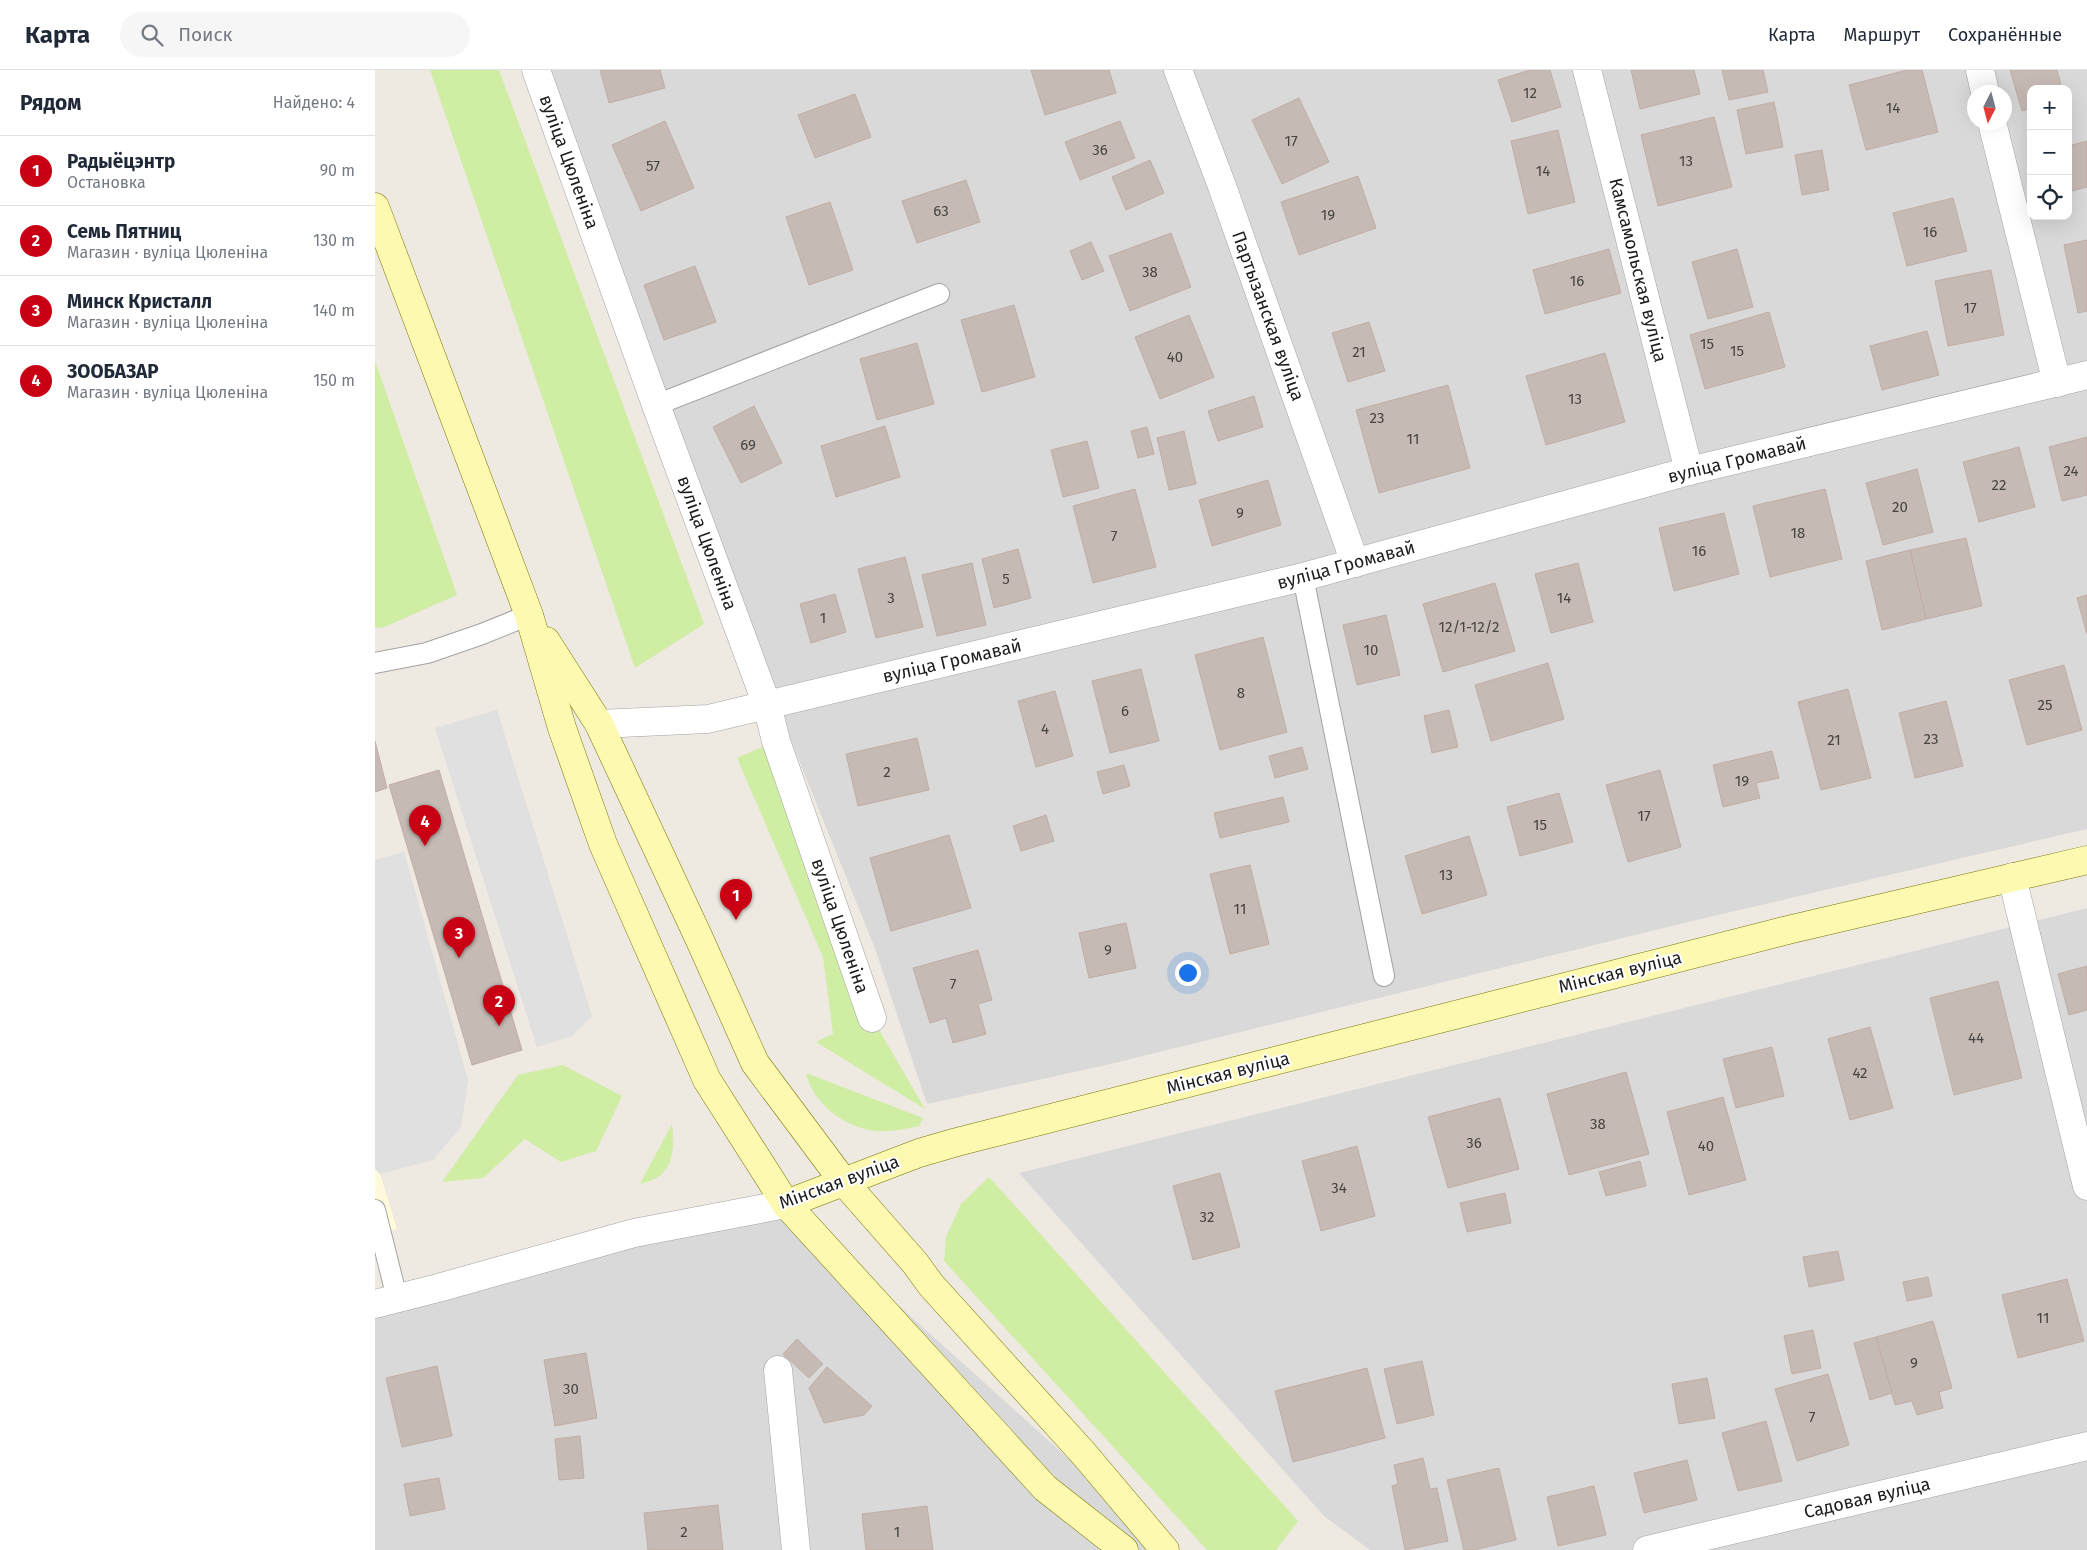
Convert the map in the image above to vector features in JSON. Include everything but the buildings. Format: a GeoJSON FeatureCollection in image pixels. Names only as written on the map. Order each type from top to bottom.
{"type":"FeatureCollection","features":[{"type":"Feature","properties":{"kind":"main road"},"geometry":{"type":"LineString","coordinates":[[375,207],[529,615],[562,728],[603,844],[707,1080],[786,1204],[1045,1488],[1124,1550]]}},
{"type":"Feature","properties":{"kind":"main road"},"geometry":{"type":"LineString","coordinates":[[529,615],[599,724],[679,893],[755,1063],[843,1181],[931,1285],[1084,1454],[1165,1550]]}},
{"type":"Feature","properties":{"kind":"main road","name":"Мінская вуліца"},"geometry":{"type":"LineString","coordinates":[[786,1204],[919,1153],[957,1142],[1783,931],[2087,860]]}},
{"type":"Feature","properties":{"kind":"street","name":"вуліца Цюленіна"},"geometry":{"type":"LineString","coordinates":[[536,70],[656,405],[767,705],[776,741],[872,1018]]}},
{"type":"Feature","properties":{"kind":"street","name":"Партызанская вуліца"},"geometry":{"type":"LineString","coordinates":[[1178,70],[1238,232],[1355,563]]}},
{"type":"Feature","properties":{"kind":"street","name":"Камсамольская вуліца"},"geometry":{"type":"LineString","coordinates":[[1587,70],[1689,471]]}},
{"type":"Feature","properties":{"kind":"street"},"geometry":{"type":"LineString","coordinates":[[1979,70],[1983,85]]}},
{"type":"Feature","properties":{"kind":"street"},"geometry":{"type":"LineString","coordinates":[[1995,130],[2057,383]]}},
{"type":"Feature","properties":{"kind":"street","name":"вуліца Громавай"},"geometry":{"type":"LineString","coordinates":[[599,724],[708,719],[1303,577],[1689,471],[2087,375]]}},
{"type":"Feature","properties":{"kind":"street"},"geometry":{"type":"LineString","coordinates":[[2013,877],[2087,1186]]}},
{"type":"Feature","properties":{"kind":"street","name":"Мінская вуліца"},"geometry":{"type":"LineString","coordinates":[[386,1301],[634,1233],[786,1204]]}},
{"type":"Feature","properties":{"kind":"street"},"geometry":{"type":"LineString","coordinates":[[778,1370],[796,1550]]}},
{"type":"Feature","properties":{"kind":"street","name":"Садовая вуліца"},"geometry":{"type":"LineString","coordinates":[[1647,1550],[2087,1446]]}},
{"type":"Feature","properties":{"kind":"lane"},"geometry":{"type":"LineString","coordinates":[[656,405],[939,294]]}},
{"type":"Feature","properties":{"kind":"lane"},"geometry":{"type":"LineString","coordinates":[[1303,577],[1384,976]]}},
{"type":"Feature","properties":{"kind":"lane"},"geometry":{"type":"LineString","coordinates":[[375,663],[427,653],[483,634],[529,615]]}},
{"type":"Feature","properties":{"kind":"lane"},"geometry":{"type":"LineString","coordinates":[[375,1210],[386,1301]]}},
{"type":"Feature","properties":{"kind":"shaded area"},"geometry":{"type":"Polygon","coordinates":[[[532,70],[2087,70],[2087,829],[1684,923],[1102,1066],[927,1104],[876,951],[691,493],[532,70]]]}},
{"type":"Feature","properties":{"kind":"shaded area"},"geometry":{"type":"Polygon","coordinates":[[[497,710],[592,1016],[572,1036],[537,1047],[435,728],[497,710]]]}},
{"type":"Feature","properties":{"kind":"shaded area"},"geometry":{"type":"Polygon","coordinates":[[[404,852],[468,1080],[461,1127],[433,1160],[380,1174],[375,1169],[375,860],[404,852]]]}},
{"type":"Feature","properties":{"kind":"shaded area"},"geometry":{"type":"Polygon","coordinates":[[[2087,908],[2087,1550],[1370,1550],[1324,1516],[1019,1173],[2087,908]]]}},
{"type":"Feature","properties":{"kind":"shaded area"},"geometry":{"type":"Polygon","coordinates":[[[375,1169],[380,1174],[397,1229],[375,1235],[375,1169]]]}},
{"type":"Feature","properties":{"kind":"shaded area"},"geometry":{"type":"Polygon","coordinates":[[[786,1204],[1170,1550],[375,1550],[375,1304],[786,1204]]]}},
{"type":"Feature","properties":{"kind":"green space"},"geometry":{"type":"Polygon","coordinates":[[[430,70],[499,70],[704,624],[635,668],[430,70]]]}},
{"type":"Feature","properties":{"kind":"green space"},"geometry":{"type":"Polygon","coordinates":[[[375,361],[457,595],[382,628],[375,627],[375,361]]]}},
{"type":"Feature","properties":{"kind":"green space"},"geometry":{"type":"Polygon","coordinates":[[[776,741],[872,1018],[925,1109],[816,1042],[833,1034],[823,957],[737,758],[776,741]]]}},
{"type":"Feature","properties":{"kind":"green space"},"geometry":{"type":"Polygon","coordinates":[[[563,1065],[622,1096],[596,1151],[561,1162],[525,1139],[483,1178],[442,1182],[518,1075],[563,1065]]]}},
{"type":"Feature","properties":{"kind":"green space"},"geometry":{"type":"Polygon","coordinates":[[[806,1073],[923,1118],[919,1126],[893,1131],[877,1131],[853,1125],[842,1120],[823,1104],[816,1095],[806,1073]]]}},
{"type":"Feature","properties":{"kind":"green space"},"geometry":{"type":"Polygon","coordinates":[[[672,1124],[673,1145],[668,1165],[657,1177],[640,1184],[672,1124]]]}},
{"type":"Feature","properties":{"kind":"green space"},"geometry":{"type":"Polygon","coordinates":[[[989,1177],[1298,1521],[1276,1550],[1207,1550],[944,1261],[946,1237],[961,1204],[989,1177]]]}},
{"type":"Feature","properties":{"kind":"place","name":"ЗООБАЗАР"},"geometry":{"type":"Point","coordinates":[425,846]}},
{"type":"Feature","properties":{"kind":"place","name":"Радыёцэнтр"},"geometry":{"type":"Point","coordinates":[736,920]}},
{"type":"Feature","properties":{"kind":"place","name":"Минск Кристалл"},"geometry":{"type":"Point","coordinates":[459,958]}},
{"type":"Feature","properties":{"kind":"place","name":"Семь Пятниц"},"geometry":{"type":"Point","coordinates":[499,1026]}}]}
